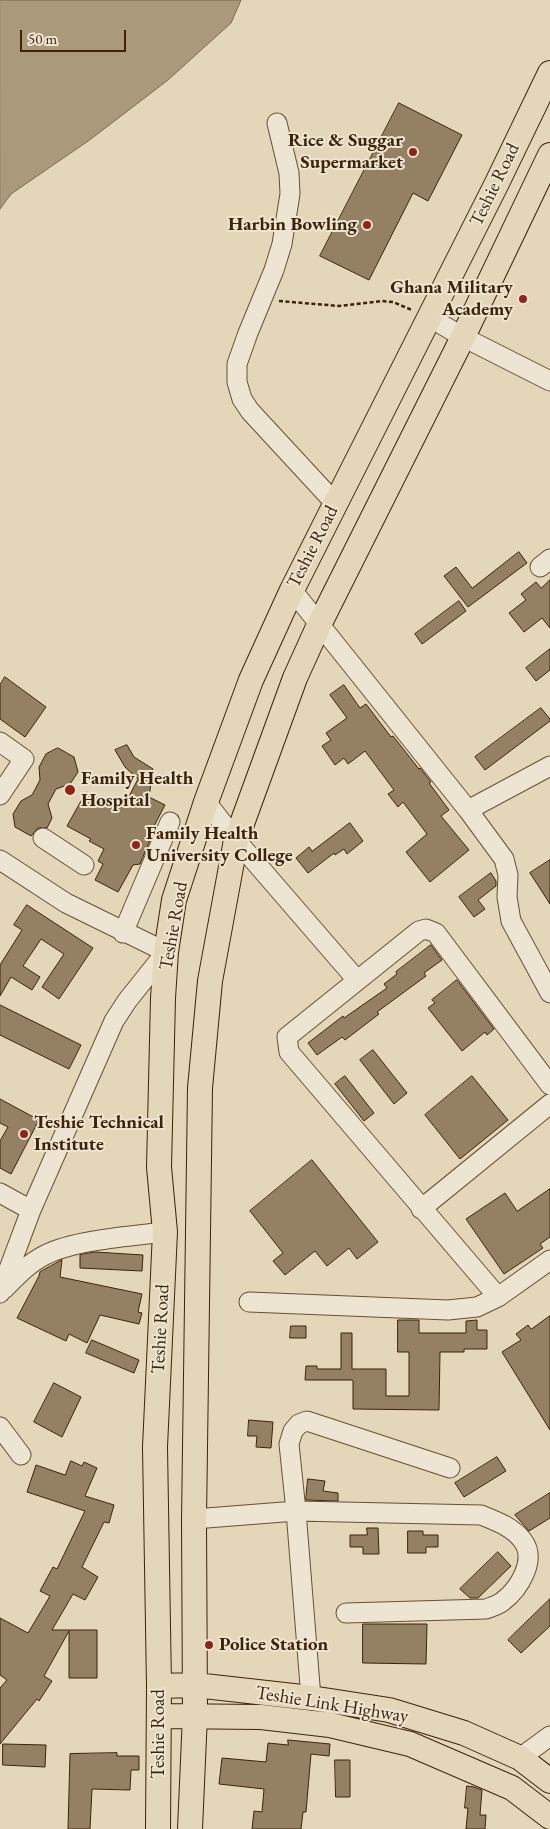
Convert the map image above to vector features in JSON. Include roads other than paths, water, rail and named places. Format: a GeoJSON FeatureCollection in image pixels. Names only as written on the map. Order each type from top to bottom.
{"type":"FeatureCollection","features":[{"type":"Feature","properties":{"kind":"main road","name":"Teshie Road"},"geometry":{"type":"LineString","coordinates":[[158,1829],[159,1686],[155,1447],[166,1232],[159,1167],[163,998],[166,952],[174,900],[206,802],[251,680],[292,590],[550,73]]}},
{"type":"Feature","properties":{"kind":"main road","name":"Teshie Road"},"geometry":{"type":"LineString","coordinates":[[190,1829],[196,1685],[194,1519],[200,1088],[210,981],[236,840],[295,678],[319,625],[464,337],[550,156]]}},
{"type":"Feature","properties":{"kind":"main road","name":"Teshie Link Highway"},"geometry":{"type":"LineString","coordinates":[[159,1686],[196,1685],[311,1698],[388,1710],[464,1733],[520,1758],[550,1781]]}},
{"type":"Feature","properties":{"kind":"main road","name":"Teshie Link Highway"},"geometry":{"type":"LineString","coordinates":[[159,1716],[261,1717],[330,1724],[410,1744],[512,1788],[550,1817]]}},
{"type":"Feature","properties":{"kind":"street"},"geometry":{"type":"LineString","coordinates":[[277,122],[289,173],[290,194],[282,244],[274,270],[248,333],[238,364],[237,382],[242,399],[250,411],[336,503]]}},
{"type":"Feature","properties":{"kind":"street"},"geometry":{"type":"LineString","coordinates":[[429,317],[550,381]]}},
{"type":"Feature","properties":{"kind":"street"},"geometry":{"type":"LineString","coordinates":[[292,590],[468,810],[504,859],[508,875],[507,897],[511,920],[550,993]]}},
{"type":"Feature","properties":{"kind":"street"},"geometry":{"type":"LineString","coordinates":[[0,742],[24,759],[0,795]]}},
{"type":"Feature","properties":{"kind":"street"},"geometry":{"type":"LineString","coordinates":[[468,810],[550,766]]}},
{"type":"Feature","properties":{"kind":"street"},"geometry":{"type":"LineString","coordinates":[[206,802],[236,840],[357,980]]}},
{"type":"Feature","properties":{"kind":"street"},"geometry":{"type":"LineString","coordinates":[[123,933],[170,822]]}},
{"type":"Feature","properties":{"kind":"street"},"geometry":{"type":"LineString","coordinates":[[43,838],[84,865]]}},
{"type":"Feature","properties":{"kind":"street"},"geometry":{"type":"LineString","coordinates":[[0,860],[66,903],[123,933],[166,952],[127,1001],[114,1021],[31,1210],[0,1293]]}},
{"type":"Feature","properties":{"kind":"street"},"geometry":{"type":"LineString","coordinates":[[498,1297],[289,1052],[287,1037],[419,931],[426,929],[436,933],[550,1085]]}},
{"type":"Feature","properties":{"kind":"street"},"geometry":{"type":"LineString","coordinates":[[421,1209],[547,1114]]}},
{"type":"Feature","properties":{"kind":"street"},"geometry":{"type":"LineString","coordinates":[[0,1193],[31,1210]]}},
{"type":"Feature","properties":{"kind":"street"},"geometry":{"type":"LineString","coordinates":[[0,1293],[24,1270],[46,1254],[73,1246],[166,1232]]}},
{"type":"Feature","properties":{"kind":"street"},"geometry":{"type":"LineString","coordinates":[[249,1302],[448,1310],[477,1307],[498,1297],[550,1260]]}},
{"type":"Feature","properties":{"kind":"street"},"geometry":{"type":"LineString","coordinates":[[311,1698],[289,1444],[293,1431],[299,1424],[307,1421],[450,1468]]}},
{"type":"Feature","properties":{"kind":"street"},"geometry":{"type":"LineString","coordinates":[[0,1427],[20,1455]]}},
{"type":"Feature","properties":{"kind":"street"},"geometry":{"type":"LineString","coordinates":[[194,1519],[296,1511],[481,1515],[505,1525],[523,1541],[529,1558],[520,1584],[503,1602],[486,1609],[346,1613]]}},
{"type":"Feature","properties":{"kind":"street"},"geometry":{"type":"LineString","coordinates":[[520,1758],[550,1736]]}},
{"type":"Feature","properties":{"kind":"place","name":"Rice & Suggar Supermarket"},"geometry":{"type":"Point","coordinates":[413,152]}},
{"type":"Feature","properties":{"kind":"place","name":"Harbin Bowling"},"geometry":{"type":"Point","coordinates":[367,225]}},
{"type":"Feature","properties":{"kind":"place","name":"Ghana Military Academy"},"geometry":{"type":"Point","coordinates":[523,299]}},
{"type":"Feature","properties":{"kind":"place","name":"Family Health Hospital"},"geometry":{"type":"Point","coordinates":[70,790]}},
{"type":"Feature","properties":{"kind":"place","name":"Family Health University College"},"geometry":{"type":"Point","coordinates":[136,845]}},
{"type":"Feature","properties":{"kind":"place","name":"Teshie Technical Institute"},"geometry":{"type":"Point","coordinates":[24,1134]}},
{"type":"Feature","properties":{"kind":"place","name":"Police Station"},"geometry":{"type":"Point","coordinates":[209,1645]}}]}
